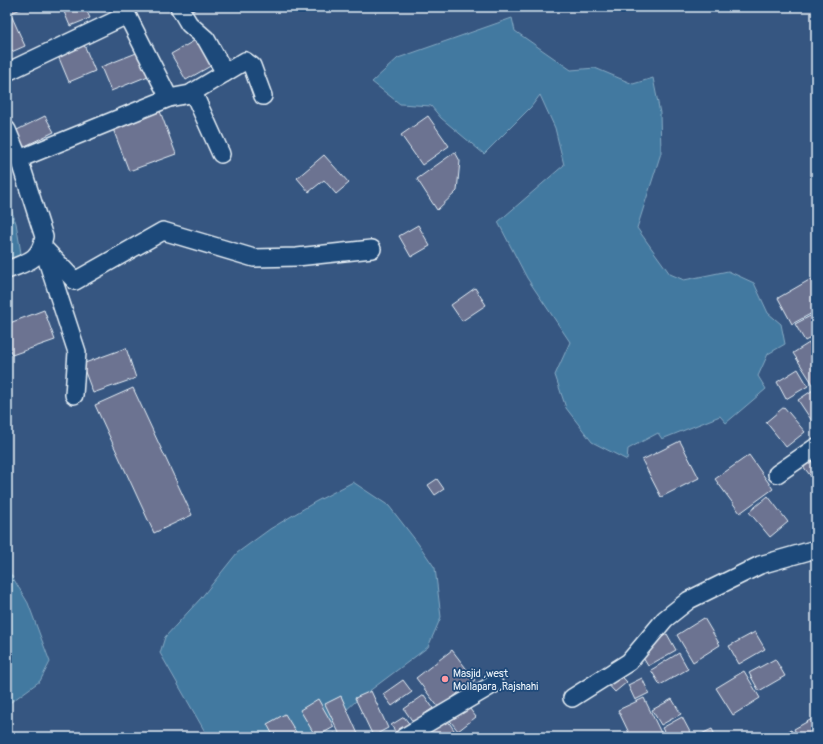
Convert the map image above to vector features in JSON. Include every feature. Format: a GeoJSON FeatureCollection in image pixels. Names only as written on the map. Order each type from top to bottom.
{"type":"FeatureCollection","features":[{"type":"Feature","properties":{"kind":"street"},"geometry":{"type":"LineString","coordinates":[[179,7],[189,24],[206,39],[225,73]]}},
{"type":"Feature","properties":{"kind":"street"},"geometry":{"type":"LineString","coordinates":[[7,72],[127,15],[169,98]]}},
{"type":"Feature","properties":{"kind":"street"},"geometry":{"type":"LineString","coordinates":[[18,160],[169,98],[190,94],[245,61],[252,66],[263,96]]}},
{"type":"Feature","properties":{"kind":"street"},"geometry":{"type":"LineString","coordinates":[[193,92],[221,154]]}},
{"type":"Feature","properties":{"kind":"street"},"geometry":{"type":"LineString","coordinates":[[7,130],[44,237],[42,247],[34,259],[7,270]]}},
{"type":"Feature","properties":{"kind":"street"},"geometry":{"type":"LineString","coordinates":[[42,247],[75,281],[163,231],[254,258],[297,257],[372,250]]}},
{"type":"Feature","properties":{"kind":"street"},"geometry":{"type":"LineString","coordinates":[[42,247],[77,352],[74,395]]}},
{"type":"Feature","properties":{"kind":"street"},"geometry":{"type":"LineString","coordinates":[[777,474],[816,447]]}},
{"type":"Feature","properties":{"kind":"street"},"geometry":{"type":"LineString","coordinates":[[572,698],[629,662],[665,619],[689,600],[760,565],[816,549]]}},
{"type":"Feature","properties":{"kind":"street"},"geometry":{"type":"LineString","coordinates":[[404,737],[494,684]]}},
{"type":"Feature","properties":{"kind":"water"},"geometry":{"type":"Polygon","coordinates":[[[512,18],[515,31],[571,70],[595,68],[633,84],[653,78],[660,113],[661,153],[637,228],[670,274],[684,280],[728,271],[754,283],[768,313],[781,324],[785,344],[768,354],[758,376],[766,389],[726,423],[720,416],[662,439],[658,433],[628,449],[627,460],[592,442],[566,408],[555,375],[570,342],[527,278],[498,222],[564,165],[555,128],[540,95],[531,107],[484,154],[441,118],[431,106],[400,104],[372,82],[398,58],[512,18]]]}},
{"type":"Feature","properties":{"kind":"water"},"geometry":{"type":"Polygon","coordinates":[[[7,198],[16,223],[22,259],[7,273],[7,198]]]}},
{"type":"Feature","properties":{"kind":"water"},"geometry":{"type":"Polygon","coordinates":[[[353,482],[389,506],[435,568],[441,617],[428,647],[356,701],[321,733],[307,737],[208,737],[160,653],[165,637],[201,598],[237,553],[270,529],[315,502],[353,482]]]}},
{"type":"Feature","properties":{"kind":"water"},"geometry":{"type":"Polygon","coordinates":[[[7,568],[28,603],[50,662],[40,681],[7,705],[7,568]]]}},
{"type":"Feature","properties":{"kind":"building"},"geometry":{"type":"Polygon","coordinates":[[[7,7],[25,7],[7,15],[7,7]]]}},
{"type":"Feature","properties":{"kind":"building"},"geometry":{"type":"Polygon","coordinates":[[[62,7],[85,7],[90,18],[70,26],[62,7]]]}},
{"type":"Feature","properties":{"kind":"building"},"geometry":{"type":"Polygon","coordinates":[[[191,7],[200,7],[192,11],[191,7]]]}},
{"type":"Feature","properties":{"kind":"building"},"geometry":{"type":"Polygon","coordinates":[[[12,17],[25,46],[7,54],[7,20],[12,17]]]}},
{"type":"Feature","properties":{"kind":"building"},"geometry":{"type":"Polygon","coordinates":[[[80,35],[95,71],[69,82],[54,46],[80,35]]]}},
{"type":"Feature","properties":{"kind":"building"},"geometry":{"type":"Polygon","coordinates":[[[199,38],[214,64],[186,80],[171,54],[199,38]]]}},
{"type":"Feature","properties":{"kind":"building"},"geometry":{"type":"Polygon","coordinates":[[[144,50],[153,74],[111,91],[101,67],[144,50]]]}},
{"type":"Feature","properties":{"kind":"building"},"geometry":{"type":"Polygon","coordinates":[[[157,103],[176,154],[129,171],[110,121],[157,103]]]}},
{"type":"Feature","properties":{"kind":"building"},"geometry":{"type":"Polygon","coordinates":[[[45,116],[54,132],[21,148],[13,132],[45,116]]]}},
{"type":"Feature","properties":{"kind":"building"},"geometry":{"type":"Polygon","coordinates":[[[428,116],[449,146],[422,165],[401,135],[428,116]]]}},
{"type":"Feature","properties":{"kind":"building"},"geometry":{"type":"Polygon","coordinates":[[[455,152],[460,161],[457,191],[437,210],[417,179],[455,152]]]}},
{"type":"Feature","properties":{"kind":"building"},"geometry":{"type":"Polygon","coordinates":[[[324,155],[349,183],[336,194],[324,180],[309,192],[297,178],[324,155]]]}},
{"type":"Feature","properties":{"kind":"building"},"geometry":{"type":"Polygon","coordinates":[[[418,225],[430,246],[411,257],[399,236],[418,225]]]}},
{"type":"Feature","properties":{"kind":"building"},"geometry":{"type":"Polygon","coordinates":[[[811,279],[816,288],[816,311],[792,324],[778,298],[811,279]]]}},
{"type":"Feature","properties":{"kind":"building"},"geometry":{"type":"Polygon","coordinates":[[[475,288],[486,305],[462,321],[451,305],[475,288]]]}},
{"type":"Feature","properties":{"kind":"building"},"geometry":{"type":"Polygon","coordinates":[[[44,310],[55,340],[12,355],[7,343],[7,324],[44,310]]]}},
{"type":"Feature","properties":{"kind":"building"},"geometry":{"type":"Polygon","coordinates":[[[816,313],[816,335],[805,341],[795,324],[816,313]]]}},
{"type":"Feature","properties":{"kind":"building"},"geometry":{"type":"Polygon","coordinates":[[[809,343],[816,353],[816,385],[814,386],[793,353],[809,343]]]}},
{"type":"Feature","properties":{"kind":"building"},"geometry":{"type":"Polygon","coordinates":[[[126,348],[136,378],[93,393],[82,364],[126,348]]]}},
{"type":"Feature","properties":{"kind":"building"},"geometry":{"type":"Polygon","coordinates":[[[798,369],[808,386],[786,399],[777,382],[798,369]]]}},
{"type":"Feature","properties":{"kind":"building"},"geometry":{"type":"Polygon","coordinates":[[[133,388],[192,515],[154,533],[95,405],[133,388]]]}},
{"type":"Feature","properties":{"kind":"building"},"geometry":{"type":"Polygon","coordinates":[[[816,388],[816,427],[798,400],[816,388]]]}},
{"type":"Feature","properties":{"kind":"building"},"geometry":{"type":"Polygon","coordinates":[[[784,407],[805,432],[786,447],[766,422],[784,407]]]}},
{"type":"Feature","properties":{"kind":"building"},"geometry":{"type":"Polygon","coordinates":[[[680,441],[699,478],[661,497],[642,460],[680,441]]]}},
{"type":"Feature","properties":{"kind":"building"},"geometry":{"type":"Polygon","coordinates":[[[816,441],[816,483],[796,457],[816,441]]]}},
{"type":"Feature","properties":{"kind":"building"},"geometry":{"type":"Polygon","coordinates":[[[749,455],[773,489],[740,513],[715,479],[749,455]]]}},
{"type":"Feature","properties":{"kind":"building"},"geometry":{"type":"Polygon","coordinates":[[[437,479],[444,489],[435,495],[428,485],[437,479]]]}},
{"type":"Feature","properties":{"kind":"building"},"geometry":{"type":"Polygon","coordinates":[[[768,496],[788,522],[770,537],[749,512],[768,496]]]}},
{"type":"Feature","properties":{"kind":"building"},"geometry":{"type":"Polygon","coordinates":[[[704,618],[720,645],[693,662],[677,635],[704,618]]]}},
{"type":"Feature","properties":{"kind":"building"},"geometry":{"type":"Polygon","coordinates":[[[755,632],[765,649],[739,664],[729,646],[755,632]]]}},
{"type":"Feature","properties":{"kind":"building"},"geometry":{"type":"Polygon","coordinates":[[[667,634],[676,650],[648,666],[639,651],[667,634]]]}},
{"type":"Feature","properties":{"kind":"building","name":"Masjid ,west Mollapara ,Rajshahi"},"geometry":{"type":"Polygon","coordinates":[[[452,650],[475,680],[439,708],[416,678],[452,650]]]}},
{"type":"Feature","properties":{"kind":"building"},"geometry":{"type":"Polygon","coordinates":[[[679,653],[688,669],[660,685],[651,670],[679,653]]]}},
{"type":"Feature","properties":{"kind":"building"},"geometry":{"type":"Polygon","coordinates":[[[775,659],[785,676],[759,691],[749,673],[775,659]]]}},
{"type":"Feature","properties":{"kind":"building"},"geometry":{"type":"Polygon","coordinates":[[[616,670],[627,682],[615,692],[604,680],[616,670]]]}},
{"type":"Feature","properties":{"kind":"building"},"geometry":{"type":"Polygon","coordinates":[[[744,671],[760,698],[733,715],[716,688],[744,671]]]}},
{"type":"Feature","properties":{"kind":"building"},"geometry":{"type":"Polygon","coordinates":[[[642,678],[649,693],[635,700],[628,685],[642,678]]]}},
{"type":"Feature","properties":{"kind":"building"},"geometry":{"type":"Polygon","coordinates":[[[403,680],[412,692],[392,706],[383,694],[403,680]]]}},
{"type":"Feature","properties":{"kind":"building"},"geometry":{"type":"Polygon","coordinates":[[[371,691],[388,728],[373,736],[355,698],[371,691]]]}},
{"type":"Feature","properties":{"kind":"building"},"geometry":{"type":"Polygon","coordinates":[[[424,695],[433,708],[413,722],[404,709],[424,695]]]}},
{"type":"Feature","properties":{"kind":"building"},"geometry":{"type":"Polygon","coordinates":[[[341,696],[358,734],[351,737],[341,737],[325,704],[341,696]]]}},
{"type":"Feature","properties":{"kind":"building"},"geometry":{"type":"Polygon","coordinates":[[[644,698],[663,737],[631,737],[618,710],[644,698]]]}},
{"type":"Feature","properties":{"kind":"building"},"geometry":{"type":"Polygon","coordinates":[[[318,699],[334,727],[316,737],[300,710],[318,699]]]}},
{"type":"Feature","properties":{"kind":"building"},"geometry":{"type":"Polygon","coordinates":[[[672,699],[681,714],[661,725],[652,710],[672,699]]]}},
{"type":"Feature","properties":{"kind":"building"},"geometry":{"type":"Polygon","coordinates":[[[463,700],[476,717],[458,731],[445,714],[463,700]]]}},
{"type":"Feature","properties":{"kind":"building"},"geometry":{"type":"Polygon","coordinates":[[[285,714],[299,737],[274,737],[267,724],[285,714]]]}},
{"type":"Feature","properties":{"kind":"building"},"geometry":{"type":"Polygon","coordinates":[[[444,715],[456,733],[450,737],[409,737],[444,715]]]}},
{"type":"Feature","properties":{"kind":"building"},"geometry":{"type":"Polygon","coordinates":[[[404,717],[411,726],[397,734],[391,725],[404,717]]]}},
{"type":"Feature","properties":{"kind":"building"},"geometry":{"type":"Polygon","coordinates":[[[682,717],[690,732],[682,737],[667,737],[662,728],[682,717]]]}},
{"type":"Feature","properties":{"kind":"building"},"geometry":{"type":"Polygon","coordinates":[[[812,719],[816,727],[816,737],[798,737],[794,729],[812,719]]]}},
{"type":"Feature","properties":{"kind":"building"},"geometry":{"type":"Polygon","coordinates":[[[712,729],[716,737],[695,737],[712,729]]]}},
{"type":"Feature","properties":{"kind":"building"},"geometry":{"type":"Polygon","coordinates":[[[791,730],[795,737],[777,737],[791,730]]]}},
{"type":"Feature","properties":{"kind":"building"},"geometry":{"type":"Polygon","coordinates":[[[335,733],[337,737],[327,737],[335,733]]]}},
{"type":"Feature","properties":{"kind":"place","name":"Masjid ,west Mollapara ,Rajshahi"},"geometry":{"type":"Point","coordinates":[445,679]}}]}
